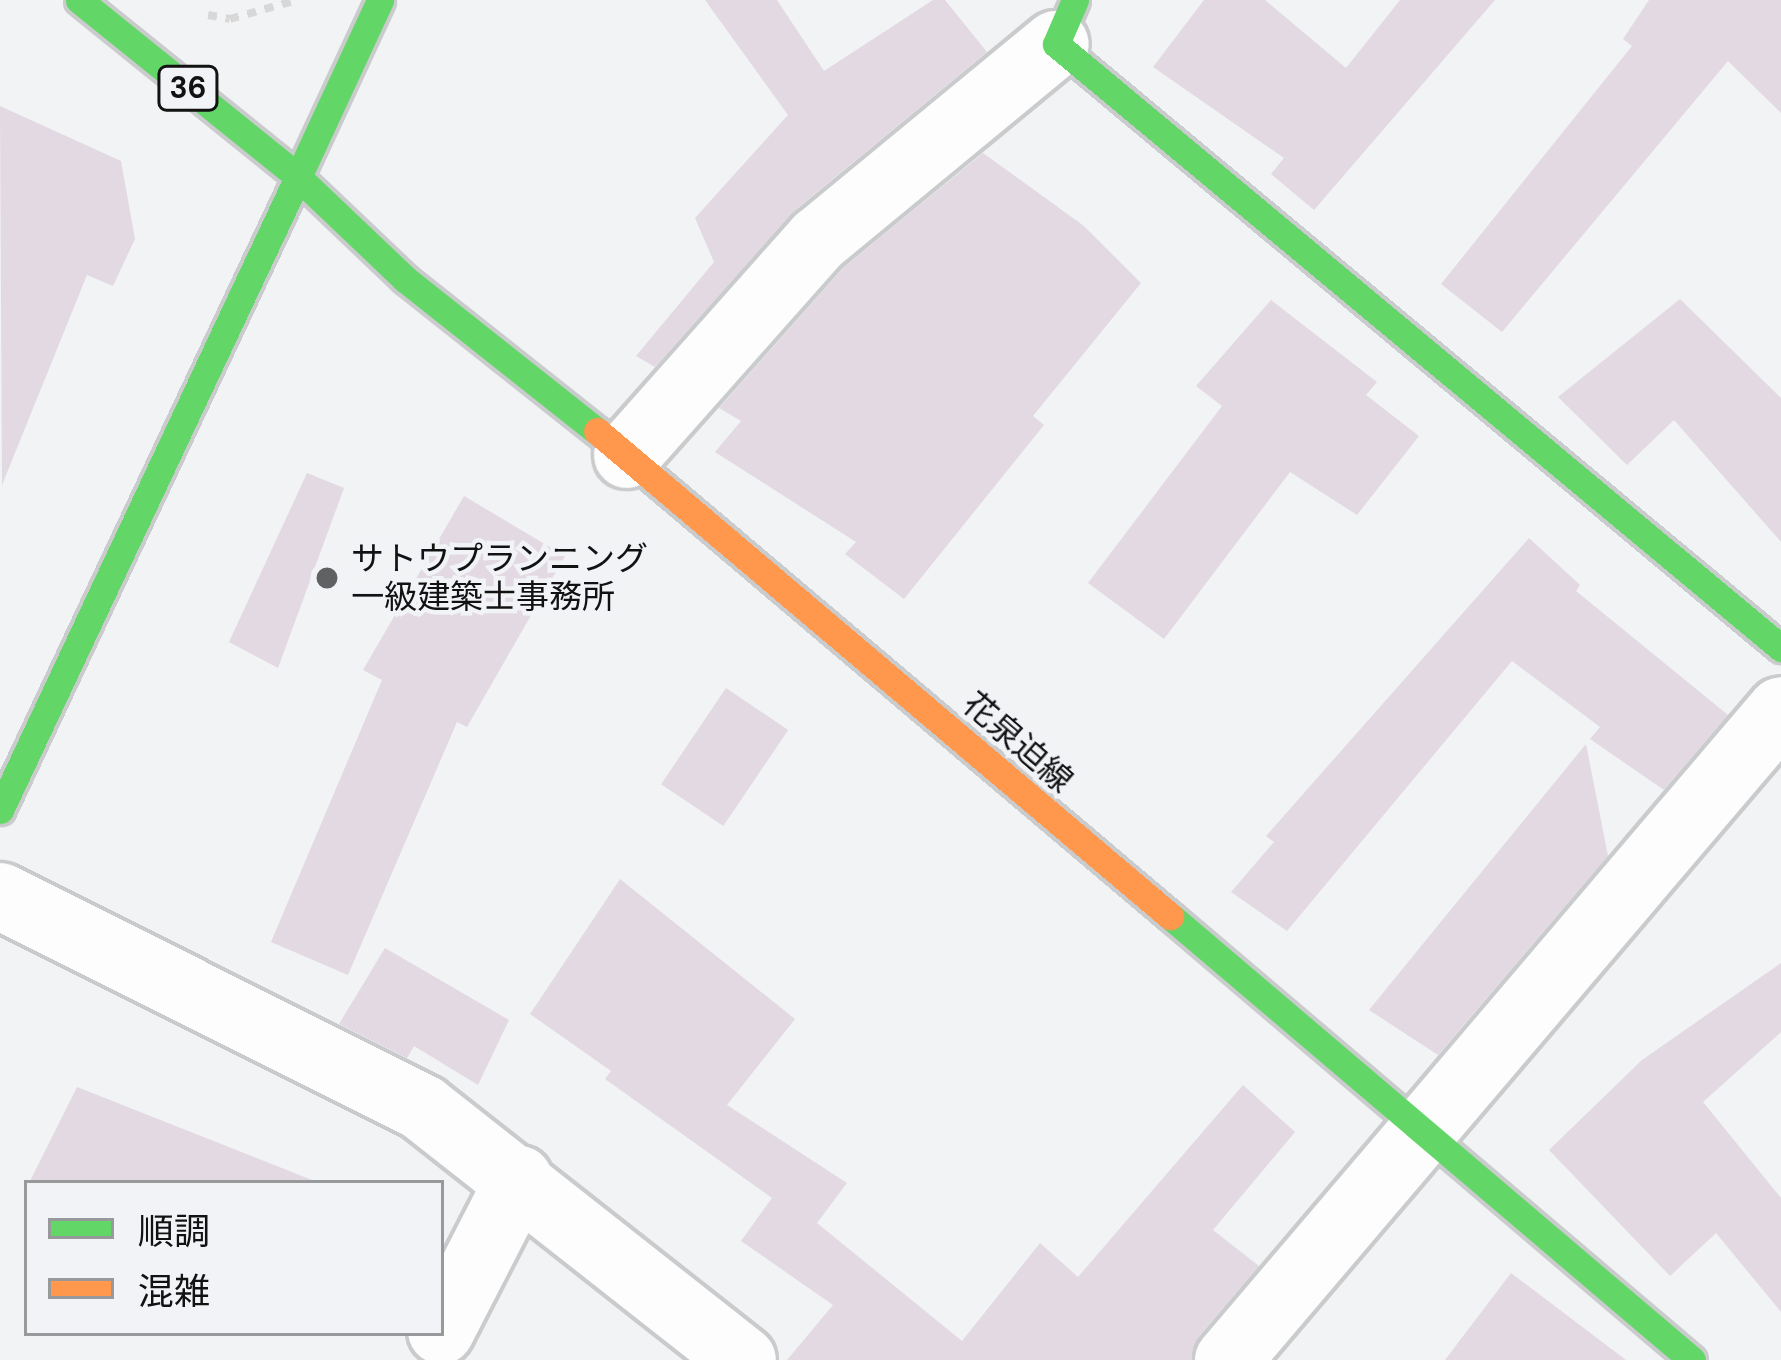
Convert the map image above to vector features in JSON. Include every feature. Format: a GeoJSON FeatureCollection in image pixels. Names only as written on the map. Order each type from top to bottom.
{"type":"FeatureCollection","features":[{"type":"Feature","properties":{"kind":"main road","name":"36"},"geometry":{"type":"LineString","coordinates":[[79,0],[298,177]]}},
{"type":"Feature","properties":{"kind":"main road"},"geometry":{"type":"LineString","coordinates":[[0,810],[380,0]]}},
{"type":"Feature","properties":{"kind":"main road"},"geometry":{"type":"LineString","coordinates":[[1065,22],[1771,623]]}},
{"type":"Feature","properties":{"kind":"main road","name":"花泉迫線"},"geometry":{"type":"LineString","coordinates":[[298,177],[405,279],[627,455],[1692,1360]]}},
{"type":"Feature","properties":{"kind":"street"},"geometry":{"type":"LineString","coordinates":[[627,455],[818,240],[1065,22]]}},
{"type":"Feature","properties":{"kind":"street"},"geometry":{"type":"LineString","coordinates":[[1228,1360],[1781,710]]}},
{"type":"Feature","properties":{"kind":"street"},"geometry":{"type":"LineString","coordinates":[[0,896],[334,1057],[423,1108],[519,1179],[743,1360]]}},
{"type":"Feature","properties":{"kind":"street"},"geometry":{"type":"LineString","coordinates":[[444,1326],[519,1179]]}},
{"type":"Feature","properties":{"kind":"path"},"geometry":{"type":"LineString","coordinates":[[197,13],[230,19],[297,0]]}},
{"type":"Feature","properties":{"kind":"building"},"geometry":{"type":"Polygon","coordinates":[[[705,0],[777,0],[824,71],[933,0],[945,0],[987,52],[794,211],[655,367],[636,356],[714,262],[695,218],[788,115],[705,0]]]}},
{"type":"Feature","properties":{"kind":"building"},"geometry":{"type":"Polygon","coordinates":[[[1204,0],[1265,0],[1346,68],[1400,0],[1495,0],[1314,210],[1271,174],[1284,158],[1153,67],[1204,0]]]}},
{"type":"Feature","properties":{"kind":"building"},"geometry":{"type":"Polygon","coordinates":[[[1649,0],[1781,0],[1781,113],[1728,61],[1502,332],[1441,284],[1632,46],[1623,39],[1649,0]]]}},
{"type":"Feature","properties":{"kind":"building"},"geometry":{"type":"Polygon","coordinates":[[[0,106],[121,161],[135,239],[113,286],[87,275],[2,485],[0,106]]]}},
{"type":"Feature","properties":{"kind":"building"},"geometry":{"type":"Polygon","coordinates":[[[983,153],[1084,226],[1141,283],[1033,416],[1044,425],[904,599],[845,554],[856,542],[715,452],[741,421],[719,408],[844,267],[983,153]]]}},
{"type":"Feature","properties":{"kind":"building"},"geometry":{"type":"Polygon","coordinates":[[[1680,299],[1781,398],[1781,542],[1674,420],[1627,465],[1558,397],[1680,299]]]}},
{"type":"Feature","properties":{"kind":"building"},"geometry":{"type":"Polygon","coordinates":[[[1271,300],[1377,382],[1366,395],[1419,436],[1357,515],[1290,472],[1164,639],[1088,583],[1222,406],[1196,386],[1271,300]]]}},
{"type":"Feature","properties":{"kind":"building"},"geometry":{"type":"Polygon","coordinates":[[[307,473],[344,488],[278,668],[229,642],[307,473]]]}},
{"type":"Feature","properties":{"kind":"building"},"geometry":{"type":"Polygon","coordinates":[[[464,496],[565,556],[467,727],[457,722],[348,975],[271,942],[382,680],[363,670],[464,496]]]}},
{"type":"Feature","properties":{"kind":"building"},"geometry":{"type":"Polygon","coordinates":[[[1529,538],[1580,585],[1576,591],[1728,715],[1664,790],[1590,739],[1600,727],[1512,661],[1287,931],[1231,892],[1274,842],[1266,836],[1529,538]]]}},
{"type":"Feature","properties":{"kind":"building"},"geometry":{"type":"Polygon","coordinates":[[[726,688],[788,730],[723,826],[661,784],[726,688]]]}},
{"type":"Feature","properties":{"kind":"building"},"geometry":{"type":"Polygon","coordinates":[[[1586,744],[1608,856],[1438,1055],[1369,1010],[1586,744]]]}},
{"type":"Feature","properties":{"kind":"building"},"geometry":{"type":"Polygon","coordinates":[[[620,879],[795,1019],[727,1105],[847,1183],[817,1223],[962,1341],[1040,1243],[1078,1277],[1243,1085],[1295,1132],[1213,1230],[1259,1266],[1199,1336],[1192,1360],[787,1360],[833,1305],[741,1241],[772,1198],[605,1079],[611,1071],[530,1014],[620,879]]]}},
{"type":"Feature","properties":{"kind":"building"},"geometry":{"type":"Polygon","coordinates":[[[385,948],[509,1020],[478,1085],[414,1046],[407,1058],[339,1024],[385,948]]]}},
{"type":"Feature","properties":{"kind":"building"},"geometry":{"type":"Polygon","coordinates":[[[1781,963],[1781,1032],[1703,1102],[1781,1198],[1781,1312],[1716,1233],[1670,1276],[1549,1150],[1642,1060],[1781,963]]]}},
{"type":"Feature","properties":{"kind":"building"},"geometry":{"type":"Polygon","coordinates":[[[77,1087],[312,1180],[30,1180],[77,1087]]]}},
{"type":"Feature","properties":{"kind":"building"},"geometry":{"type":"Polygon","coordinates":[[[1511,1273],[1626,1360],[1445,1360],[1511,1273]]]}},
{"type":"Feature","properties":{"kind":"traffic: fast"},"geometry":{"type":"LineString","coordinates":[[79,0],[298,177],[380,0]]}},
{"type":"Feature","properties":{"kind":"traffic: fast"},"geometry":{"type":"LineString","coordinates":[[1075,0],[1056,44],[1781,648]]}},
{"type":"Feature","properties":{"kind":"traffic: fast"},"geometry":{"type":"LineString","coordinates":[[0,810],[298,177],[405,279],[597,431]]}},
{"type":"Feature","properties":{"kind":"traffic: fast"},"geometry":{"type":"LineString","coordinates":[[1170,916],[1692,1360]]}},
{"type":"Feature","properties":{"kind":"traffic: slow"},"geometry":{"type":"LineString","coordinates":[[597,431],[1170,916]]}},
{"type":"Feature","properties":{"kind":"place","name":"サトウプランニング 一級建築士事務所"},"geometry":{"type":"Point","coordinates":[327,578]}}]}
